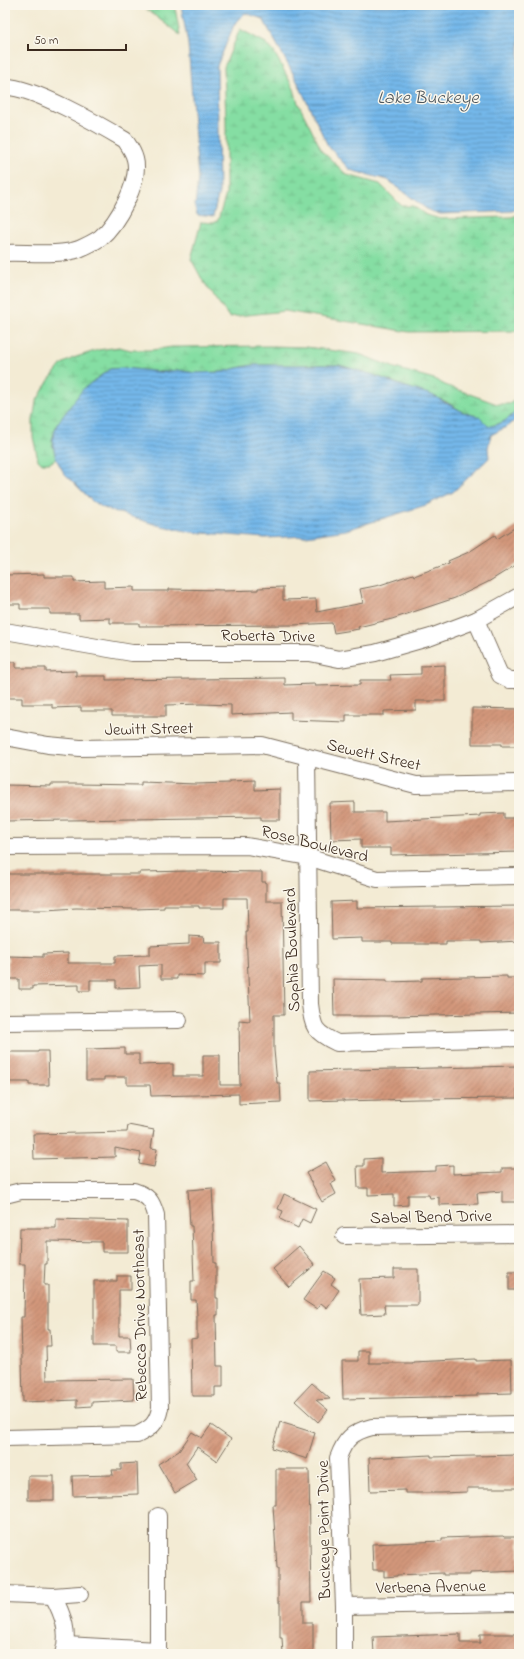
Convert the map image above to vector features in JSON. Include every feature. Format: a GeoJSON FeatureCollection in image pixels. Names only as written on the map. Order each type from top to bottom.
{"type":"FeatureCollection","features":[{"type":"Feature","properties":{"kind":"street"},"geometry":{"type":"LineString","coordinates":[[5,87],[40,96],[119,136],[125,140],[131,148],[136,159],[136,167],[134,184],[124,205],[110,228],[100,238],[78,249],[66,252],[5,253]]}},
{"type":"Feature","properties":{"kind":"street","name":"Roberta Drive"},"geometry":{"type":"LineString","coordinates":[[5,631],[132,653],[310,653],[339,659],[375,653],[432,637],[476,620],[519,596]]}},
{"type":"Feature","properties":{"kind":"street"},"geometry":{"type":"LineString","coordinates":[[476,620],[500,675],[510,680],[519,680]]}},
{"type":"Feature","properties":{"kind":"street","name":"Jewitt Street"},"geometry":{"type":"LineString","coordinates":[[5,737],[48,745],[80,748],[262,745],[300,756]]}},
{"type":"Feature","properties":{"kind":"street","name":"Sewett Street"},"geometry":{"type":"LineString","coordinates":[[300,756],[416,785],[519,783]]}},
{"type":"Feature","properties":{"kind":"street","name":"Sophia Boulevard"},"geometry":{"type":"LineString","coordinates":[[300,756],[308,858],[310,1004],[313,1023],[322,1036],[337,1043],[519,1038]]}},
{"type":"Feature","properties":{"kind":"street","name":"Rose Boulevard"},"geometry":{"type":"LineString","coordinates":[[5,847],[247,846],[308,858],[377,879],[519,876]]}},
{"type":"Feature","properties":{"kind":"street"},"geometry":{"type":"LineString","coordinates":[[5,1022],[179,1020]]}},
{"type":"Feature","properties":{"kind":"street","name":"Rebecca Drive Northeast"},"geometry":{"type":"LineString","coordinates":[[5,1195],[21,1192],[122,1190],[134,1191],[146,1195],[153,1205],[156,1215],[160,1408],[158,1418],[150,1428],[137,1435],[5,1438]]}},
{"type":"Feature","properties":{"kind":"street","name":"Sabal Bend Drive"},"geometry":{"type":"LineString","coordinates":[[344,1236],[519,1234]]}},
{"type":"Feature","properties":{"kind":"street","name":"Buckeye Point Drive"},"geometry":{"type":"LineString","coordinates":[[344,1654],[344,1606],[338,1458],[346,1441],[352,1434],[372,1427],[519,1424]]}},
{"type":"Feature","properties":{"kind":"street"},"geometry":{"type":"LineString","coordinates":[[53,1596],[62,1613],[66,1627],[65,1649],[158,1652],[158,1516]]}},
{"type":"Feature","properties":{"kind":"street"},"geometry":{"type":"LineString","coordinates":[[5,1594],[53,1596],[80,1594]]}},
{"type":"Feature","properties":{"kind":"street","name":"Verbena Avenue"},"geometry":{"type":"LineString","coordinates":[[344,1606],[519,1603]]}},
{"type":"Feature","properties":{"kind":"green space"},"geometry":{"type":"Polygon","coordinates":[[[141,5],[173,5],[175,8],[180,35],[141,5]]]}},
{"type":"Feature","properties":{"kind":"green space"},"geometry":{"type":"Polygon","coordinates":[[[240,29],[266,43],[274,52],[294,89],[298,103],[322,151],[347,175],[380,184],[402,206],[413,206],[426,215],[441,219],[512,217],[519,214],[519,331],[409,332],[285,311],[229,317],[203,281],[191,259],[201,222],[214,223],[218,220],[226,194],[224,67],[240,29]]]}},
{"type":"Feature","properties":{"kind":"green space"},"geometry":{"type":"Polygon","coordinates":[[[119,347],[131,350],[152,350],[172,347],[306,347],[359,354],[395,368],[434,379],[445,385],[497,404],[509,404],[519,397],[519,408],[514,415],[506,421],[488,426],[479,417],[463,412],[445,401],[371,374],[339,365],[253,365],[222,372],[195,373],[178,370],[161,372],[124,368],[110,369],[100,376],[57,424],[52,440],[56,459],[50,463],[41,463],[38,460],[33,437],[33,420],[36,402],[49,380],[62,364],[73,358],[98,350],[119,347]]]}},
{"type":"Feature","properties":{"kind":"water","name":"Lake Buckeye"},"geometry":{"type":"Polygon","coordinates":[[[181,5],[519,5],[519,208],[512,211],[440,214],[428,210],[388,180],[350,170],[328,146],[296,79],[263,19],[245,13],[234,25],[217,66],[219,192],[213,217],[197,215],[195,206],[198,178],[188,44],[181,5]]]}},
{"type":"Feature","properties":{"kind":"water"},"geometry":{"type":"Polygon","coordinates":[[[253,365],[339,365],[371,374],[432,395],[463,412],[479,417],[488,426],[501,423],[509,418],[519,408],[519,416],[510,425],[491,435],[488,448],[489,458],[453,492],[426,505],[346,530],[306,536],[265,538],[191,532],[157,525],[104,508],[92,501],[64,473],[56,459],[52,440],[57,424],[83,389],[110,369],[124,368],[161,372],[178,370],[195,373],[222,372],[253,365]]]}},
{"type":"Feature","properties":{"kind":"building"},"geometry":{"type":"Polygon","coordinates":[[[519,525],[519,563],[488,582],[455,598],[392,619],[358,627],[359,629],[334,633],[332,623],[294,625],[139,626],[139,623],[110,623],[110,618],[79,619],[79,614],[50,614],[50,609],[20,609],[20,604],[5,604],[5,575],[44,574],[44,577],[74,577],[74,582],[104,581],[104,588],[134,587],[134,591],[169,591],[169,589],[223,591],[258,590],[258,588],[283,587],[283,600],[316,599],[317,612],[363,603],[360,589],[380,585],[413,574],[414,576],[449,563],[448,561],[469,552],[495,535],[497,539],[519,525]]]}},
{"type":"Feature","properties":{"kind":"building"},"geometry":{"type":"Polygon","coordinates":[[[5,662],[16,662],[16,668],[46,668],[46,672],[76,671],[76,676],[106,676],[106,680],[285,678],[285,685],[315,684],[315,686],[360,685],[360,680],[391,680],[390,675],[421,674],[421,666],[445,665],[445,701],[416,701],[416,710],[384,711],[384,715],[346,715],[346,722],[291,720],[291,712],[231,715],[231,705],[201,704],[166,705],[166,716],[112,716],[112,711],[81,711],[81,707],[52,708],[52,704],[22,704],[22,698],[5,698],[5,662]]]}},
{"type":"Feature","properties":{"kind":"building"},"geometry":{"type":"Polygon","coordinates":[[[472,708],[519,709],[519,746],[502,746],[502,744],[472,744],[472,708]]]}},
{"type":"Feature","properties":{"kind":"building"},"geometry":{"type":"Polygon","coordinates":[[[255,780],[255,790],[280,789],[280,820],[261,820],[261,817],[5,821],[5,785],[141,785],[141,782],[196,784],[230,783],[230,781],[255,780]]]}},
{"type":"Feature","properties":{"kind":"building"},"geometry":{"type":"Polygon","coordinates":[[[355,802],[355,812],[385,812],[385,821],[480,816],[480,814],[504,813],[504,818],[519,818],[519,852],[391,855],[391,848],[361,848],[361,839],[331,840],[330,803],[355,802]]]}},
{"type":"Feature","properties":{"kind":"building"},"geometry":{"type":"Polygon","coordinates":[[[140,872],[262,872],[262,882],[266,882],[266,901],[282,901],[284,1015],[274,1015],[274,1050],[277,1083],[280,1083],[281,1102],[239,1104],[239,1094],[151,1096],[150,1085],[127,1085],[127,1077],[104,1077],[104,1080],[86,1080],[86,1049],[125,1048],[125,1054],[139,1054],[139,1065],[173,1064],[173,1076],[203,1076],[203,1055],[220,1055],[220,1085],[240,1085],[239,1020],[250,1021],[246,932],[248,932],[247,898],[224,898],[224,908],[164,906],[164,908],[135,909],[76,908],[5,910],[5,874],[140,874],[140,872]]]}},
{"type":"Feature","properties":{"kind":"building"},"geometry":{"type":"Polygon","coordinates":[[[357,901],[357,908],[519,906],[519,941],[481,943],[481,941],[446,941],[446,944],[392,944],[392,942],[362,942],[362,938],[332,939],[331,902],[357,901]]]}},
{"type":"Feature","properties":{"kind":"building"},"geometry":{"type":"Polygon","coordinates":[[[189,936],[203,937],[204,942],[221,942],[221,963],[205,963],[205,976],[177,975],[177,979],[161,979],[161,965],[139,966],[140,987],[116,988],[116,980],[90,980],[90,991],[79,991],[79,985],[33,986],[33,989],[19,989],[19,979],[8,979],[8,956],[43,957],[43,954],[68,953],[68,963],[115,963],[115,956],[150,955],[150,946],[189,944],[189,936]]]}},
{"type":"Feature","properties":{"kind":"building"},"geometry":{"type":"Polygon","coordinates":[[[507,976],[507,978],[519,978],[519,1013],[334,1016],[333,979],[387,980],[387,982],[422,981],[422,978],[507,976]]]}},
{"type":"Feature","properties":{"kind":"building"},"geometry":{"type":"Polygon","coordinates":[[[48,1051],[49,1085],[29,1085],[29,1082],[8,1082],[8,1052],[48,1051]]]}},
{"type":"Feature","properties":{"kind":"building"},"geometry":{"type":"Polygon","coordinates":[[[517,1066],[517,1098],[310,1101],[310,1071],[517,1066]]]}},
{"type":"Feature","properties":{"kind":"building"},"geometry":{"type":"Polygon","coordinates":[[[128,1125],[154,1130],[151,1148],[157,1149],[154,1167],[139,1164],[141,1153],[115,1148],[115,1157],[34,1159],[33,1134],[127,1132],[128,1125]]]}},
{"type":"Feature","properties":{"kind":"building"},"geometry":{"type":"Polygon","coordinates":[[[381,1158],[381,1173],[436,1171],[436,1166],[453,1165],[453,1174],[502,1172],[502,1168],[519,1168],[519,1202],[502,1202],[502,1191],[477,1193],[478,1204],[439,1205],[439,1197],[430,1198],[429,1195],[408,1195],[408,1205],[394,1206],[394,1194],[368,1195],[368,1188],[358,1188],[357,1166],[364,1166],[364,1159],[381,1158]]]}},
{"type":"Feature","properties":{"kind":"building"},"geometry":{"type":"Polygon","coordinates":[[[326,1162],[336,1181],[331,1184],[336,1194],[322,1202],[306,1173],[326,1162]]]}},
{"type":"Feature","properties":{"kind":"building"},"geometry":{"type":"Polygon","coordinates":[[[212,1188],[214,1263],[216,1263],[216,1298],[218,1298],[218,1315],[216,1315],[217,1366],[223,1366],[223,1387],[215,1387],[215,1396],[192,1396],[191,1339],[197,1338],[197,1315],[196,1300],[191,1300],[191,1281],[194,1281],[192,1226],[190,1226],[188,1190],[212,1188]]]}},
{"type":"Feature","properties":{"kind":"building"},"geometry":{"type":"Polygon","coordinates":[[[284,1194],[316,1209],[310,1223],[302,1219],[298,1228],[280,1219],[283,1211],[278,1209],[284,1194]]]}},
{"type":"Feature","properties":{"kind":"building"},"geometry":{"type":"Polygon","coordinates":[[[56,1219],[128,1221],[128,1252],[102,1252],[102,1242],[47,1241],[47,1264],[45,1264],[44,1285],[48,1285],[48,1329],[50,1329],[51,1346],[46,1346],[47,1380],[133,1379],[134,1400],[92,1402],[92,1406],[77,1407],[77,1400],[23,1402],[21,1317],[24,1317],[25,1264],[19,1264],[20,1228],[56,1228],[56,1219]]]}},
{"type":"Feature","properties":{"kind":"building"},"geometry":{"type":"Polygon","coordinates":[[[299,1246],[315,1265],[289,1287],[273,1269],[299,1246]]]}},
{"type":"Feature","properties":{"kind":"building"},"geometry":{"type":"Polygon","coordinates":[[[394,1269],[418,1269],[418,1305],[384,1305],[385,1314],[361,1315],[359,1279],[394,1278],[394,1269]]]}},
{"type":"Feature","properties":{"kind":"building"},"geometry":{"type":"Polygon","coordinates":[[[324,1271],[335,1278],[331,1284],[339,1290],[327,1308],[321,1303],[317,1309],[303,1300],[324,1271]]]}},
{"type":"Feature","properties":{"kind":"building"},"geometry":{"type":"Polygon","coordinates":[[[509,1272],[519,1272],[519,1290],[509,1290],[509,1272]]]}},
{"type":"Feature","properties":{"kind":"building"},"geometry":{"type":"Polygon","coordinates":[[[117,1276],[131,1276],[131,1290],[119,1290],[119,1336],[130,1336],[131,1352],[116,1352],[116,1346],[94,1346],[94,1281],[117,1281],[117,1276]]]}},
{"type":"Feature","properties":{"kind":"building"},"geometry":{"type":"Polygon","coordinates":[[[358,1351],[369,1351],[369,1363],[413,1363],[476,1359],[476,1361],[511,1360],[512,1393],[477,1394],[477,1396],[343,1399],[342,1361],[358,1361],[358,1351]]]}},
{"type":"Feature","properties":{"kind":"building"},"geometry":{"type":"Polygon","coordinates":[[[312,1383],[330,1399],[316,1400],[328,1410],[318,1422],[295,1401],[312,1383]]]}},
{"type":"Feature","properties":{"kind":"building"},"geometry":{"type":"Polygon","coordinates":[[[280,1422],[315,1433],[307,1459],[272,1448],[280,1422]]]}},
{"type":"Feature","properties":{"kind":"building"},"geometry":{"type":"Polygon","coordinates":[[[211,1425],[231,1439],[217,1461],[197,1447],[186,1463],[197,1480],[175,1493],[158,1464],[179,1451],[192,1432],[202,1438],[211,1425]]]}},
{"type":"Feature","properties":{"kind":"building"},"geometry":{"type":"Polygon","coordinates":[[[431,1455],[431,1457],[519,1455],[519,1488],[467,1488],[467,1492],[442,1493],[405,1493],[405,1490],[370,1491],[369,1458],[431,1455]]]}},
{"type":"Feature","properties":{"kind":"building"},"geometry":{"type":"Polygon","coordinates":[[[137,1463],[138,1494],[73,1496],[72,1476],[113,1475],[112,1470],[121,1470],[121,1464],[137,1463]]]}},
{"type":"Feature","properties":{"kind":"building"},"geometry":{"type":"Polygon","coordinates":[[[276,1469],[309,1469],[311,1602],[303,1602],[303,1623],[313,1623],[313,1654],[283,1654],[282,1638],[280,1638],[280,1602],[278,1602],[278,1568],[273,1505],[276,1505],[276,1469]]]}},
{"type":"Feature","properties":{"kind":"building"},"geometry":{"type":"Polygon","coordinates":[[[28,1476],[54,1476],[54,1500],[28,1500],[28,1476]]]}},
{"type":"Feature","properties":{"kind":"building"},"geometry":{"type":"Polygon","coordinates":[[[503,1536],[519,1537],[519,1571],[470,1573],[470,1575],[443,1575],[443,1573],[384,1577],[384,1570],[373,1570],[372,1544],[442,1541],[442,1538],[503,1536]]]}},
{"type":"Feature","properties":{"kind":"building"},"geometry":{"type":"Polygon","coordinates":[[[460,1634],[460,1643],[480,1643],[480,1634],[519,1634],[519,1654],[374,1654],[373,1637],[460,1634]]]}}]}
